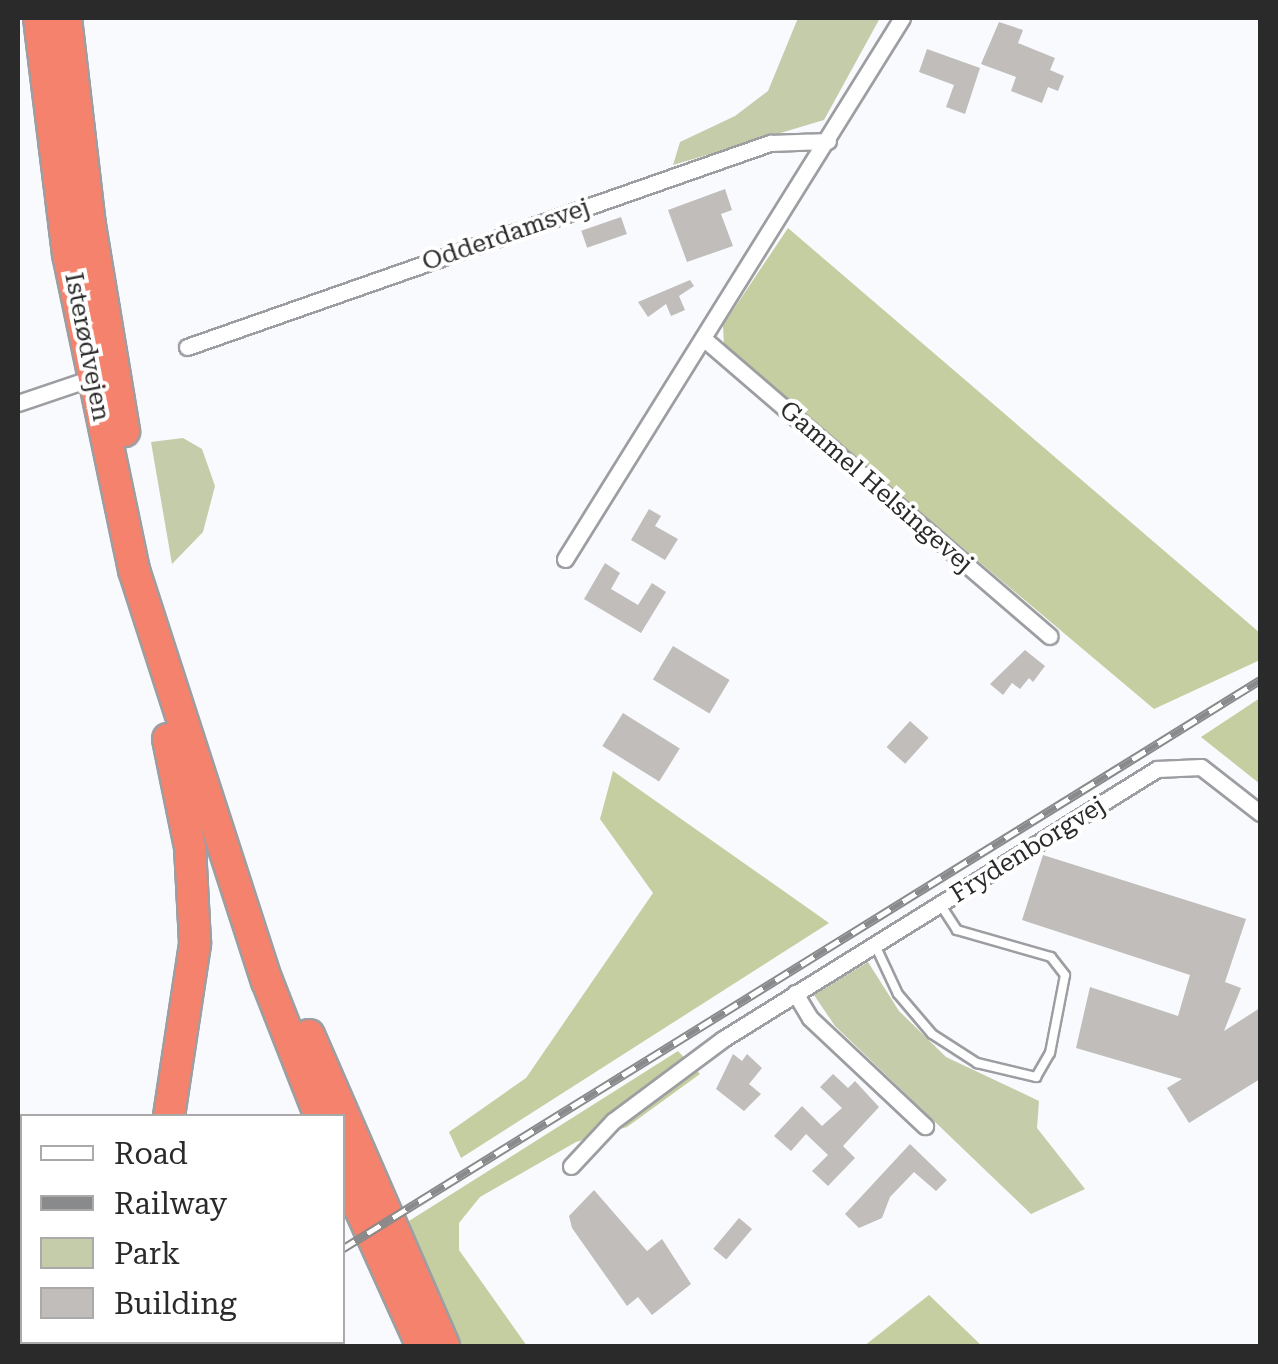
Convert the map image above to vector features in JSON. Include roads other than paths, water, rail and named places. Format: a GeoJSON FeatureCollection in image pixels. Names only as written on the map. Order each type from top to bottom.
{"type":"FeatureCollection","features":[{"type":"Feature","properties":{"kind":"highway","name":"Isterødvejen"},"geometry":{"type":"LineString","coordinates":[[66,18],[102,375],[162,607],[168,670]]}},
{"type":"Feature","properties":{"kind":"highway"},"geometry":{"type":"LineString","coordinates":[[73,96],[78,18]]}},
{"type":"Feature","properties":{"kind":"highway","name":"Isterødvejen"},"geometry":{"type":"LineString","coordinates":[[37,26],[134,570],[228,866],[319,1114]]}},
{"type":"Feature","properties":{"kind":"highway"},"geometry":{"type":"LineString","coordinates":[[134,570],[190,848],[195,944],[169,1114]]}},
{"type":"Feature","properties":{"kind":"highway"},"geometry":{"type":"LineString","coordinates":[[228,866],[267,935],[344,1114]]}},
{"type":"Feature","properties":{"kind":"highway"},"geometry":{"type":"LineString","coordinates":[[345,1116],[444,1346]]}},
{"type":"Feature","properties":{"kind":"highway"},"geometry":{"type":"LineString","coordinates":[[345,1177],[422,1346]]}},
{"type":"Feature","properties":{"kind":"street"},"geometry":{"type":"LineString","coordinates":[[566,559],[902,18]]}},
{"type":"Feature","properties":{"kind":"street","name":"Odderdamsvej"},"geometry":{"type":"LineString","coordinates":[[187,347],[770,143],[828,141]]}},
{"type":"Feature","properties":{"kind":"street","name":"Gammel Helsingevej"},"geometry":{"type":"LineString","coordinates":[[703,338],[1049,636]]}},
{"type":"Feature","properties":{"kind":"street"},"geometry":{"type":"LineString","coordinates":[[18,403],[102,375]]}},
{"type":"Feature","properties":{"kind":"street","name":"Frydenborgvej"},"geometry":{"type":"LineString","coordinates":[[571,1166],[613,1121],[796,993],[1158,769],[1201,766],[1260,813]]}},
{"type":"Feature","properties":{"kind":"street"},"geometry":{"type":"LineString","coordinates":[[796,993],[810,1018],[925,1126]]}},
{"type":"Feature","properties":{"kind":"lane"},"geometry":{"type":"LineString","coordinates":[[874,944],[898,994],[932,1034],[977,1063],[1036,1077],[1050,1053],[1065,975],[1051,957],[957,930],[940,904]]}},
{"type":"Feature","properties":{"kind":"railway"},"geometry":{"type":"LineString","coordinates":[[345,1247],[1260,680]]}},
{"type":"Feature","properties":{"kind":"railway"},"geometry":{"type":"LineString","coordinates":[[170,1346],[175,1344]]}}]}
